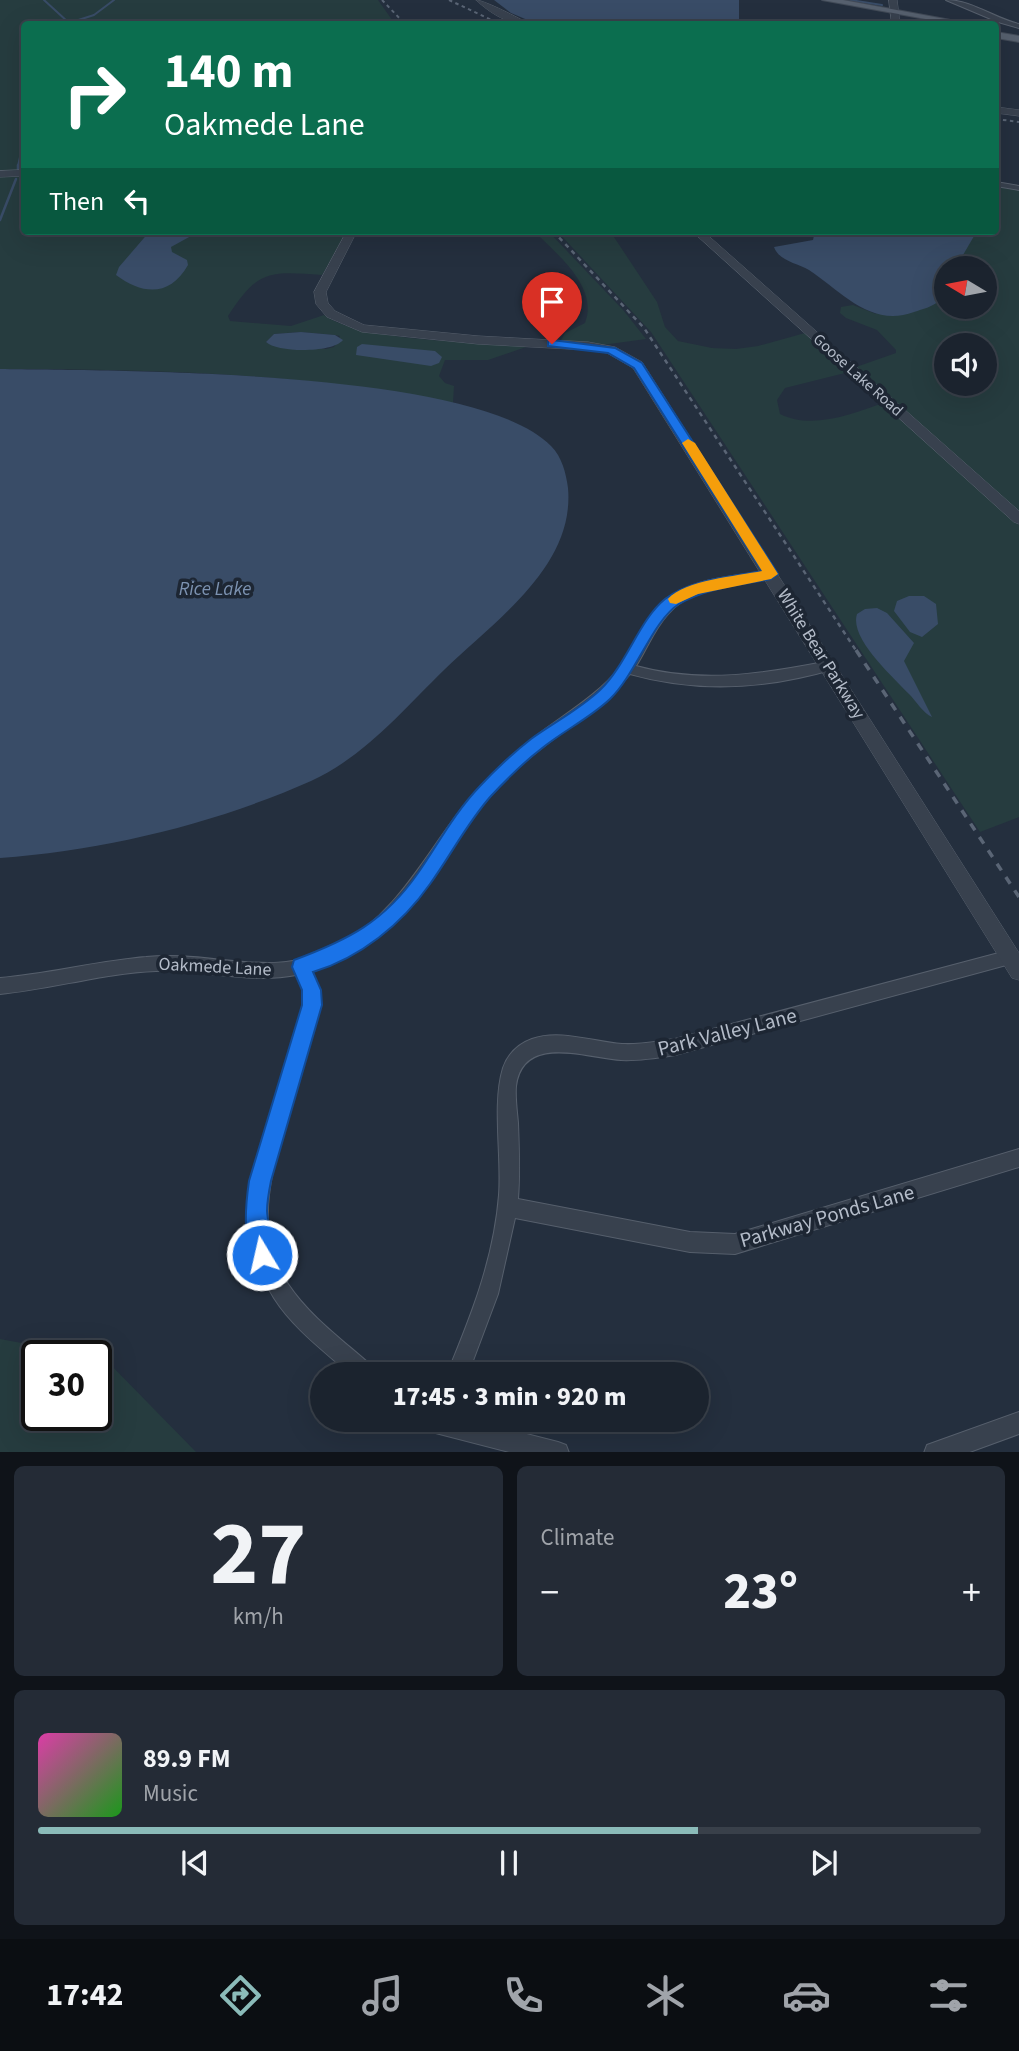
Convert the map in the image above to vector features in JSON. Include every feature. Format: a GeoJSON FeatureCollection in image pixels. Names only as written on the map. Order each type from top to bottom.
{"type":"FeatureCollection","features":[{"type":"Feature","properties":{"kind":"main road"},"geometry":{"type":"LineString","coordinates":[[824,1],[916,21]]}},
{"type":"Feature","properties":{"kind":"main road"},"geometry":{"type":"LineString","coordinates":[[895,18],[931,21]]}},
{"type":"Feature","properties":{"kind":"main road"},"geometry":{"type":"LineString","coordinates":[[999,30],[1019,33]]}},
{"type":"Feature","properties":{"kind":"main road"},"geometry":{"type":"LineString","coordinates":[[999,36],[1019,39]]}},
{"type":"Feature","properties":{"kind":"street"},"geometry":{"type":"LineString","coordinates":[[480,0],[496,12],[518,21]]}},
{"type":"Feature","properties":{"kind":"street"},"geometry":{"type":"LineString","coordinates":[[893,0],[895,18]]}},
{"type":"Feature","properties":{"kind":"street"},"geometry":{"type":"LineString","coordinates":[[948,0],[998,21]]}},
{"type":"Feature","properties":{"kind":"street"},"geometry":{"type":"LineString","coordinates":[[999,21],[1019,26]]}},
{"type":"Feature","properties":{"kind":"street"},"geometry":{"type":"LineString","coordinates":[[999,110],[1019,113]]}},
{"type":"Feature","properties":{"kind":"street"},"geometry":{"type":"LineString","coordinates":[[0,174],[21,173]]}},
{"type":"Feature","properties":{"kind":"street"},"geometry":{"type":"LineString","coordinates":[[999,185],[1019,188]]}},
{"type":"Feature","properties":{"kind":"street","name":"White Bear Parkway"},"geometry":{"type":"LineString","coordinates":[[350,235],[320,291],[321,301],[329,313],[346,323],[368,329],[611,350],[630,359],[644,372],[1015,964]]}},
{"type":"Feature","properties":{"kind":"street","name":"Goose Lake Road"},"geometry":{"type":"LineString","coordinates":[[701,235],[1019,519]]}},
{"type":"Feature","properties":{"kind":"street","name":"Oakmede Lane"},"geometry":{"type":"LineString","coordinates":[[0,985],[148,964],[202,965],[265,972],[322,961],[359,943],[400,908],[424,879],[449,839],[485,792],[534,746],[604,695],[628,668],[662,611],[680,596],[694,590],[771,574]]}},
{"type":"Feature","properties":{"kind":"street"},"geometry":{"type":"LineString","coordinates":[[628,668],[684,682],[729,684],[829,666]]}},
{"type":"Feature","properties":{"kind":"street","name":"Park Valley Lane"},"geometry":{"type":"LineString","coordinates":[[463,1362],[492,1287],[508,1208],[508,1074],[515,1060],[534,1045],[555,1043],[621,1052],[675,1047],[1015,964]]}},
{"type":"Feature","properties":{"kind":"street"},"geometry":{"type":"LineString","coordinates":[[301,967],[311,990],[312,1005],[260,1181],[256,1207],[257,1233],[272,1279],[286,1301],[353,1362]]}},
{"type":"Feature","properties":{"kind":"street","name":"Parkway Ponds Lane"},"geometry":{"type":"LineString","coordinates":[[508,1208],[690,1242],[735,1244],[1019,1158]]}},
{"type":"Feature","properties":{"kind":"street"},"geometry":{"type":"LineString","coordinates":[[935,1452],[1019,1423]]}},
{"type":"Feature","properties":{"kind":"street"},"geometry":{"type":"LineString","coordinates":[[477,1432],[558,1452]]}},
{"type":"Feature","properties":{"kind":"green space"},"geometry":{"type":"Polygon","coordinates":[[[0,0],[378,0],[393,21],[21,21],[21,170],[0,172],[0,0]]]}},
{"type":"Feature","properties":{"kind":"green space"},"geometry":{"type":"Polygon","coordinates":[[[21,175],[21,235],[345,235],[322,275],[289,273],[266,277],[238,301],[228,316],[230,321],[291,326],[324,315],[341,324],[392,336],[529,346],[488,360],[445,360],[439,376],[445,383],[454,386],[453,403],[284,379],[114,370],[0,369],[0,176],[21,175]],[[301,332],[274,334],[266,342],[326,349],[334,347],[340,336],[301,332]]]}},
{"type":"Feature","properties":{"kind":"green space"},"geometry":{"type":"Polygon","coordinates":[[[999,187],[1019,190],[1019,512],[856,367],[896,353],[896,350],[877,330],[840,313],[841,307],[853,305],[876,314],[930,235],[999,235],[999,187]]]}},
{"type":"Feature","properties":{"kind":"green space"},"geometry":{"type":"Polygon","coordinates":[[[538,235],[552,235],[624,311],[646,339],[602,345],[561,340],[565,333],[585,323],[588,309],[581,284],[563,260],[538,235]]]}},
{"type":"Feature","properties":{"kind":"green space"},"geometry":{"type":"Polygon","coordinates":[[[561,235],[613,235],[657,302],[665,327],[678,341],[712,348],[736,349],[805,333],[849,372],[785,388],[777,400],[780,414],[805,421],[832,419],[883,403],[1019,525],[1019,817],[980,832],[651,332],[561,235]]]}},
{"type":"Feature","properties":{"kind":"green space"},"geometry":{"type":"Polygon","coordinates":[[[0,1339],[21,1343],[21,1431],[112,1431],[112,1366],[196,1452],[0,1452],[0,1339]]]}},
{"type":"Feature","properties":{"kind":"water"},"geometry":{"type":"Polygon","coordinates":[[[494,0],[739,0],[739,21],[530,21],[511,13],[494,0]]]}},
{"type":"Feature","properties":{"kind":"water"},"geometry":{"type":"Polygon","coordinates":[[[147,235],[193,235],[171,247],[172,252],[187,260],[188,265],[173,283],[164,288],[146,289],[126,282],[116,275],[119,267],[147,235]]]}},
{"type":"Feature","properties":{"kind":"water"},"geometry":{"type":"Polygon","coordinates":[[[814,235],[975,235],[962,256],[934,256],[934,304],[898,316],[871,312],[858,305],[809,270],[784,259],[774,247],[813,240],[814,235]]]}},
{"type":"Feature","properties":{"kind":"water"},"geometry":{"type":"Polygon","coordinates":[[[301,332],[335,335],[343,340],[328,347],[305,350],[281,348],[266,342],[274,334],[301,332]]]}},
{"type":"Feature","properties":{"kind":"water"},"geometry":{"type":"Polygon","coordinates":[[[362,344],[435,351],[442,357],[439,363],[431,366],[356,355],[357,347],[362,344]]]}},
{"type":"Feature","properties":{"kind":"water","name":"Rice Lake"},"geometry":{"type":"Polygon","coordinates":[[[0,369],[123,371],[289,379],[373,388],[449,401],[510,420],[551,446],[561,460],[566,477],[567,516],[559,543],[545,567],[507,612],[382,732],[330,771],[236,810],[159,833],[79,849],[0,858],[0,369]]]}},
{"type":"Feature","properties":{"kind":"water"},"geometry":{"type":"Polygon","coordinates":[[[909,596],[924,596],[936,604],[938,624],[922,637],[910,632],[894,611],[897,601],[909,596]]]}},
{"type":"Feature","properties":{"kind":"water"},"geometry":{"type":"Polygon","coordinates":[[[877,608],[887,613],[914,643],[904,661],[932,717],[883,668],[860,634],[856,624],[857,614],[865,609],[877,608]]]}},
{"type":"Feature","properties":{"kind":"waterway"},"geometry":{"type":"LineString","coordinates":[[44,0],[67,21]]}},
{"type":"Feature","properties":{"kind":"waterway"},"geometry":{"type":"LineString","coordinates":[[75,21],[94,15],[114,0]]}},
{"type":"Feature","properties":{"kind":"waterway"},"geometry":{"type":"LineString","coordinates":[[850,0],[882,5]]}},
{"type":"Feature","properties":{"kind":"waterway"},"geometry":{"type":"LineString","coordinates":[[18,166],[21,152]]}},
{"type":"Feature","properties":{"kind":"waterway"},"geometry":{"type":"LineString","coordinates":[[0,220],[16,179]]}},
{"type":"Feature","properties":{"kind":"railway"},"geometry":{"type":"LineString","coordinates":[[382,0],[402,21]]}},
{"type":"Feature","properties":{"kind":"railway"},"geometry":{"type":"LineString","coordinates":[[449,0],[494,21]]}},
{"type":"Feature","properties":{"kind":"railway"},"geometry":{"type":"LineString","coordinates":[[999,119],[1019,122]]}},
{"type":"Feature","properties":{"kind":"railway"},"geometry":{"type":"LineString","coordinates":[[557,235],[644,328],[857,652]]}},
{"type":"Feature","properties":{"kind":"railway"},"geometry":{"type":"LineString","coordinates":[[856,650],[1019,897]]}},
{"type":"Feature","properties":{"kind":"slow traffic"},"geometry":{"type":"LineString","coordinates":[[676,599],[694,590],[771,574],[688,443]]}},
{"type":"Feature","properties":{"kind":"route"},"geometry":{"type":"LineString","coordinates":[[262,1255],[257,1233],[256,1207],[260,1181],[312,1005],[311,990],[301,967],[322,961],[359,943],[400,908],[417,889],[449,839],[485,792],[534,746],[604,695],[628,668],[655,621],[670,603],[694,590],[771,574],[638,365],[611,350],[584,345],[552,344]]}}]}
